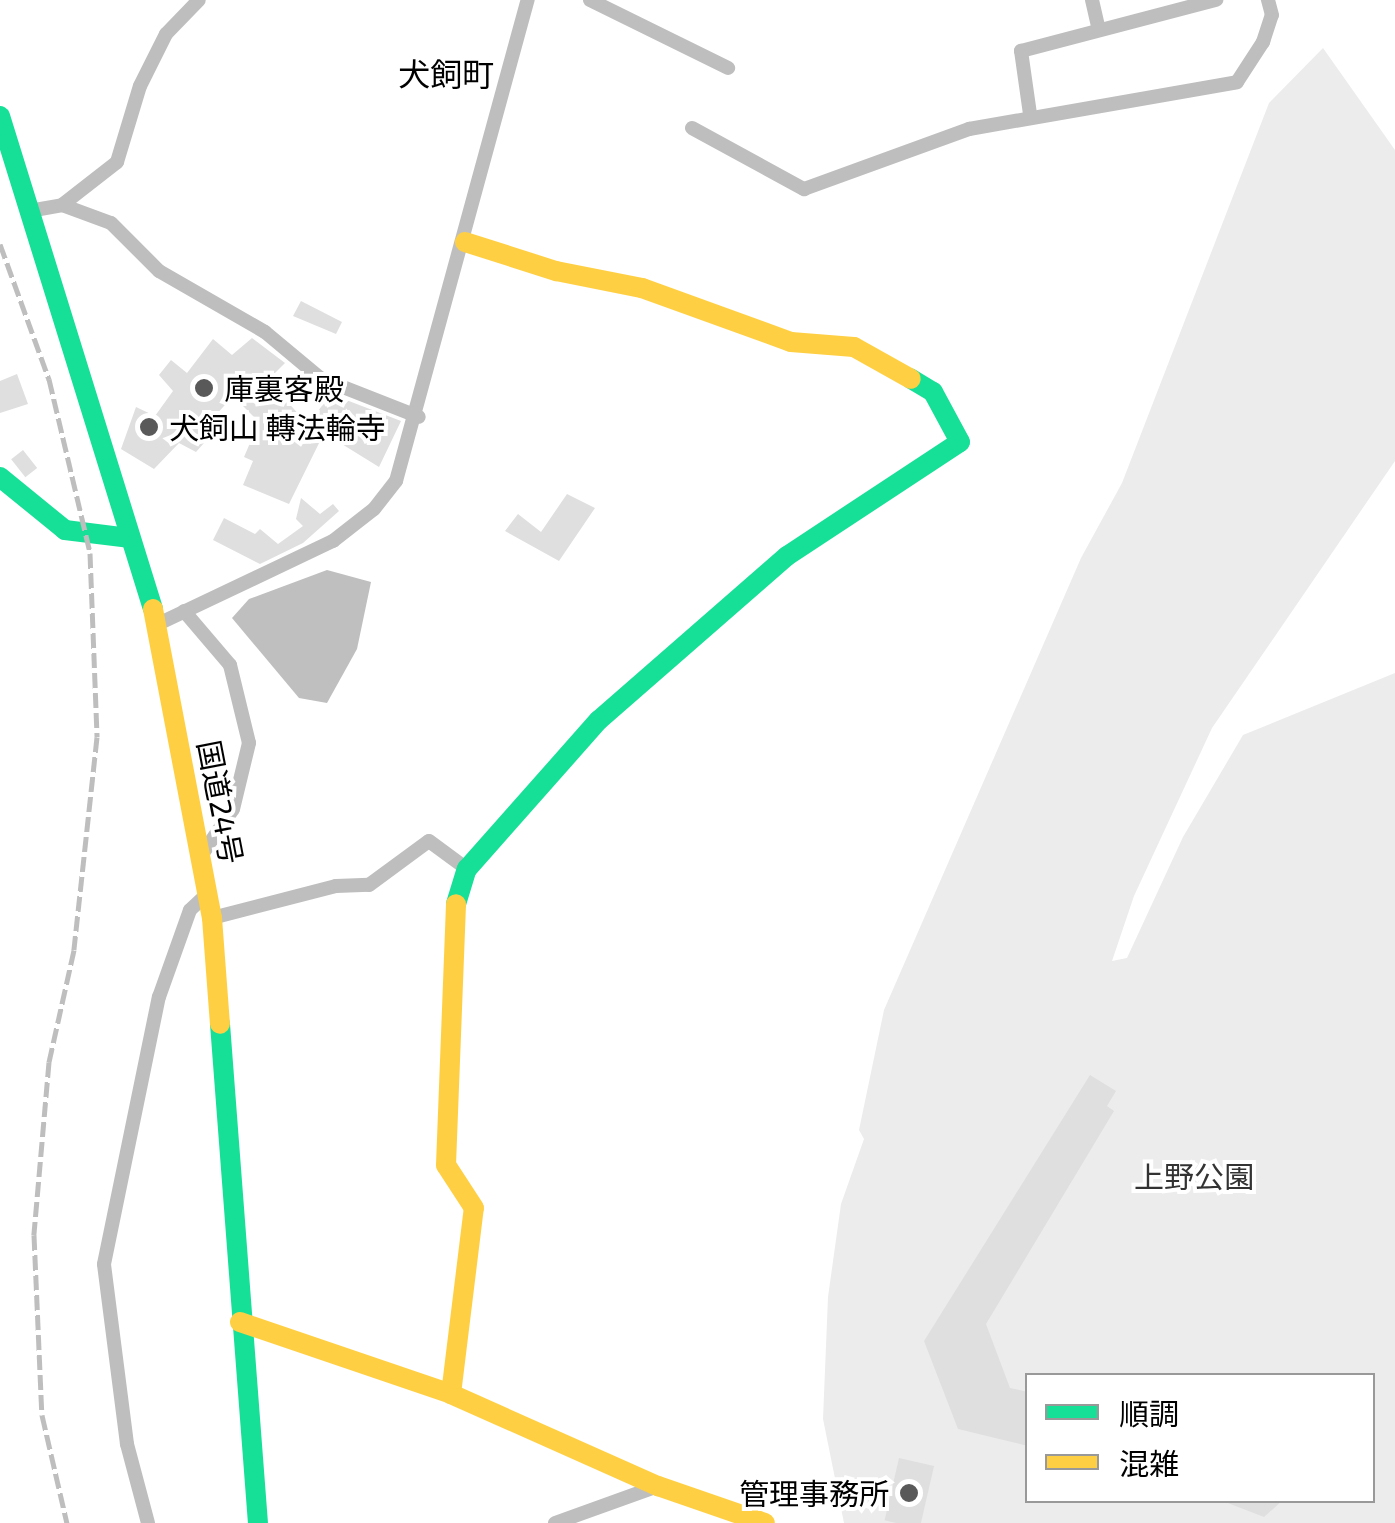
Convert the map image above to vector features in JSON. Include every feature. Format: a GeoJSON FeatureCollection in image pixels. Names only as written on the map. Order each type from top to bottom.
{"type":"FeatureCollection","features":[{"type":"Feature","properties":{"kind":"main road","name":"国道24号"},"geometry":{"type":"LineString","coordinates":[[0,116],[158,624],[208,893],[258,1523]]}},
{"type":"Feature","properties":{"kind":"main road"},"geometry":{"type":"LineString","coordinates":[[450,1394],[474,1208],[467,1188],[446,1166],[456,894],[467,869],[575,744],[787,556],[960,442],[933,392],[854,347],[791,342],[642,288],[556,271],[465,242]]}},
{"type":"Feature","properties":{"kind":"main road"},"geometry":{"type":"LineString","coordinates":[[0,477],[64,530],[129,538]]}},
{"type":"Feature","properties":{"kind":"main road"},"geometry":{"type":"LineString","coordinates":[[240,1322],[450,1394],[658,1486],[765,1523]]}},
{"type":"Feature","properties":{"kind":"street"},"geometry":{"type":"LineString","coordinates":[[62,206],[117,162],[140,86],[166,34],[199,0]]}},
{"type":"Feature","properties":{"kind":"street"},"geometry":{"type":"LineString","coordinates":[[158,624],[333,541],[374,509],[396,480],[419,417],[528,0]]}},
{"type":"Feature","properties":{"kind":"street"},"geometry":{"type":"LineString","coordinates":[[590,0],[728,68]]}},
{"type":"Feature","properties":{"kind":"street"},"geometry":{"type":"LineString","coordinates":[[1092,0],[1098,26]]}},
{"type":"Feature","properties":{"kind":"street"},"geometry":{"type":"LineString","coordinates":[[1030,114],[1021,51],[1098,26],[1216,0]]}},
{"type":"Feature","properties":{"kind":"street"},"geometry":{"type":"LineString","coordinates":[[692,128],[804,189],[915,145],[1030,114],[1237,82],[1262,42],[1272,14],[1268,0]]}},
{"type":"Feature","properties":{"kind":"street"},"geometry":{"type":"LineString","coordinates":[[29,211],[62,206],[111,223],[159,271],[265,332],[320,378],[419,417]]}},
{"type":"Feature","properties":{"kind":"street"},"geometry":{"type":"LineString","coordinates":[[184,611],[230,665],[249,743],[233,809],[201,856]]}},
{"type":"Feature","properties":{"kind":"street"},"geometry":{"type":"LineString","coordinates":[[212,918],[336,886],[370,884],[429,841],[467,869]]}},
{"type":"Feature","properties":{"kind":"street"},"geometry":{"type":"LineString","coordinates":[[148,1523],[127,1444],[104,1264],[159,998],[190,910],[208,893]]}},
{"type":"Feature","properties":{"kind":"street"},"geometry":{"type":"LineString","coordinates":[[554,1523],[658,1486]]}},
{"type":"Feature","properties":{"kind":"green space","name":"上野公園"},"geometry":{"type":"Polygon","coordinates":[[[1323,48],[1395,150],[1395,461],[1212,728],[1134,896],[1112,961],[1127,958],[1183,837],[1243,735],[1395,673],[1395,1523],[844,1523],[823,1419],[828,1297],[841,1204],[864,1139],[859,1130],[884,1010],[1081,558],[1122,483],[1269,103],[1323,48]]]}},
{"type":"Feature","properties":{"kind":"shaded area"},"geometry":{"type":"Polygon","coordinates":[[[327,570],[371,582],[357,649],[327,703],[299,698],[232,618],[249,599],[327,570]]]}},
{"type":"Feature","properties":{"kind":"building"},"geometry":{"type":"Polygon","coordinates":[[[301,301],[342,322],[336,334],[293,316],[301,301]]]}},
{"type":"Feature","properties":{"kind":"building"},"geometry":{"type":"Polygon","coordinates":[[[252,338],[285,363],[268,380],[310,427],[328,393],[401,421],[379,467],[324,433],[289,504],[243,485],[253,461],[244,457],[259,422],[233,396],[196,437],[204,443],[196,452],[179,443],[154,469],[121,449],[136,407],[155,416],[173,391],[159,375],[171,360],[187,373],[213,339],[232,355],[252,338]]]}},
{"type":"Feature","properties":{"kind":"building"},"geometry":{"type":"Polygon","coordinates":[[[17,374],[28,404],[0,413],[0,381],[17,374]]]}},
{"type":"Feature","properties":{"kind":"building"},"geometry":{"type":"Polygon","coordinates":[[[23,450],[37,468],[25,477],[11,459],[23,450]]]}},
{"type":"Feature","properties":{"kind":"building"},"geometry":{"type":"Polygon","coordinates":[[[567,494],[595,508],[559,561],[505,531],[518,514],[541,532],[567,494]]]}},
{"type":"Feature","properties":{"kind":"building"},"geometry":{"type":"Polygon","coordinates":[[[301,498],[320,514],[333,504],[339,511],[303,543],[260,564],[213,540],[224,518],[255,534],[260,529],[278,544],[303,526],[296,519],[301,498]]]}},
{"type":"Feature","properties":{"kind":"building"},"geometry":{"type":"Polygon","coordinates":[[[1090,1075],[1116,1091],[1107,1106],[1114,1111],[986,1324],[1010,1388],[1025,1391],[1025,1445],[958,1429],[924,1341],[1090,1075]]]}},
{"type":"Feature","properties":{"kind":"building","name":"管理事務所"},"geometry":{"type":"Polygon","coordinates":[[[899,1458],[934,1466],[921,1523],[885,1520],[899,1458]]]}},
{"type":"Feature","properties":{"kind":"building"},"geometry":{"type":"Polygon","coordinates":[[[1228,1503],[1280,1503],[1264,1517],[1228,1503]]]}},
{"type":"Feature","properties":{"kind":"railway"},"geometry":{"type":"LineString","coordinates":[[0,244],[49,379],[90,553],[97,737],[74,950],[49,1062],[34,1235],[42,1415],[67,1523]]}},
{"type":"Feature","properties":{"kind":"traffic: fast"},"geometry":{"type":"LineString","coordinates":[[0,116],[153,609]]}},
{"type":"Feature","properties":{"kind":"traffic: fast"},"geometry":{"type":"LineString","coordinates":[[456,904],[467,869],[599,720],[787,556],[960,442],[933,392],[911,379]]}},
{"type":"Feature","properties":{"kind":"traffic: fast"},"geometry":{"type":"LineString","coordinates":[[0,477],[65,530],[129,538]]}},
{"type":"Feature","properties":{"kind":"traffic: fast"},"geometry":{"type":"LineString","coordinates":[[220,1024],[258,1523]]}},
{"type":"Feature","properties":{"kind":"traffic: slow"},"geometry":{"type":"LineString","coordinates":[[465,242],[556,271],[642,288],[791,342],[854,347],[911,379]]}},
{"type":"Feature","properties":{"kind":"traffic: slow"},"geometry":{"type":"LineString","coordinates":[[153,609],[212,918],[220,1024]]}},
{"type":"Feature","properties":{"kind":"traffic: slow"},"geometry":{"type":"LineString","coordinates":[[451,1394],[474,1208],[446,1165],[456,904]]}},
{"type":"Feature","properties":{"kind":"traffic: slow"},"geometry":{"type":"LineString","coordinates":[[240,1322],[451,1394],[658,1486],[765,1523]]}},
{"type":"Feature","properties":{"kind":"place","name":"庫裏客殿"},"geometry":{"type":"Point","coordinates":[204,388]}},
{"type":"Feature","properties":{"kind":"place","name":"犬飼山 轉法輪寺"},"geometry":{"type":"Point","coordinates":[149,427]}},
{"type":"Feature","properties":{"kind":"place","name":"管理事務所"},"geometry":{"type":"Point","coordinates":[909,1493]}},
{"type":"Feature","properties":{"kind":"district","name":"犬飼町"},"geometry":{"type":"Point","coordinates":[446,73]}}]}
